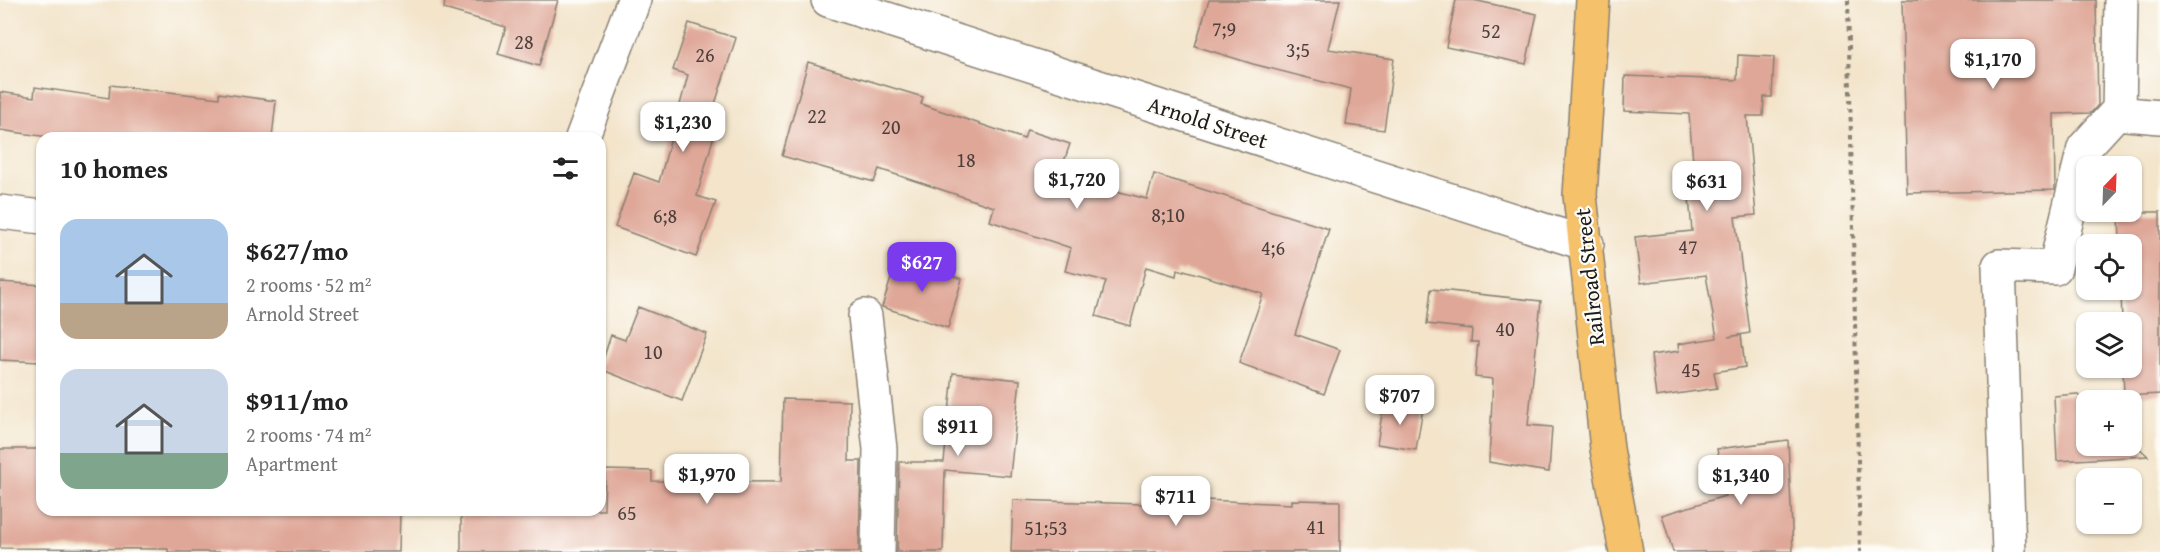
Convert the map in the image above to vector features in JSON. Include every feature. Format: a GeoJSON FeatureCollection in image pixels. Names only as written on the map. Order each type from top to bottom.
{"type":"FeatureCollection","features":[{"type":"Feature","properties":{"kind":"main road","name":"Railroad Street"},"geometry":{"type":"LineString","coordinates":[[1593,0],[1580,195],[1607,449],[1626,552]]}},
{"type":"Feature","properties":{"kind":"street"},"geometry":{"type":"LineString","coordinates":[[584,132],[634,0]]}},
{"type":"Feature","properties":{"kind":"street","name":"Arnold Street"},"geometry":{"type":"LineString","coordinates":[[828,0],[1587,244]]}},
{"type":"Feature","properties":{"kind":"street"},"geometry":{"type":"LineString","coordinates":[[2119,114],[2121,0]]}},
{"type":"Feature","properties":{"kind":"street"},"geometry":{"type":"LineString","coordinates":[[2009,552],[1999,266],[2055,268],[2084,148],[2116,113],[2160,117]]}},
{"type":"Feature","properties":{"kind":"street"},"geometry":{"type":"LineString","coordinates":[[0,212],[36,216]]}},
{"type":"Feature","properties":{"kind":"street"},"geometry":{"type":"LineString","coordinates":[[865,316],[880,449],[878,552]]}},
{"type":"Feature","properties":{"kind":"path"},"geometry":{"type":"LineString","coordinates":[[1848,0],[1860,552]]}},
{"type":"Feature","properties":{"kind":"building"},"geometry":{"type":"Polygon","coordinates":[[[445,0],[558,0],[539,66],[498,54],[506,27],[444,9],[445,0]]]}},
{"type":"Feature","properties":{"kind":"building"},"geometry":{"type":"Polygon","coordinates":[[[1209,0],[1340,0],[1328,49],[1394,59],[1384,130],[1346,125],[1351,89],[1253,64],[1195,46],[1209,0]]]}},
{"type":"Feature","properties":{"kind":"building"},"geometry":{"type":"Polygon","coordinates":[[[1456,0],[1473,0],[1537,14],[1526,64],[1446,47],[1456,0]]]}},
{"type":"Feature","properties":{"kind":"building"},"geometry":{"type":"Polygon","coordinates":[[[1902,0],[2096,0],[2098,105],[2091,113],[2054,114],[2055,190],[1907,193],[1902,0]]]}},
{"type":"Feature","properties":{"kind":"building"},"geometry":{"type":"Polygon","coordinates":[[[689,23],[736,38],[708,126],[716,128],[697,196],[716,202],[696,257],[615,227],[634,173],[659,182],[688,75],[673,70],[689,23]]]}},
{"type":"Feature","properties":{"kind":"building"},"geometry":{"type":"Polygon","coordinates":[[[1738,55],[1774,57],[1772,97],[1764,97],[1763,116],[1747,116],[1756,215],[1735,217],[1750,333],[1728,337],[1741,335],[1745,367],[1714,372],[1717,388],[1656,397],[1651,355],[1679,351],[1678,344],[1717,338],[1706,275],[1641,283],[1635,237],[1692,231],[1687,175],[1694,174],[1689,114],[1624,111],[1625,76],[1737,80],[1738,55]]]}},
{"type":"Feature","properties":{"kind":"building"},"geometry":{"type":"Polygon","coordinates":[[[808,62],[923,97],[921,104],[1024,139],[1027,130],[1070,144],[1059,176],[1147,199],[1154,174],[1329,229],[1295,334],[1340,350],[1324,394],[1239,363],[1263,294],[1184,270],[1184,272],[1177,270],[1176,276],[1146,267],[1130,326],[1096,316],[1106,281],[1065,271],[1071,248],[990,221],[994,207],[879,169],[874,182],[782,156],[808,62]]]}},
{"type":"Feature","properties":{"kind":"building"},"geometry":{"type":"Polygon","coordinates":[[[110,85],[219,98],[219,93],[276,101],[273,132],[36,132],[36,135],[0,130],[0,92],[34,97],[35,87],[109,98],[110,85]]]}},
{"type":"Feature","properties":{"kind":"building"},"geometry":{"type":"Polygon","coordinates":[[[2142,212],[2160,212],[2160,394],[2142,395],[2142,390],[2124,390],[2123,378],[2142,378],[2142,312],[2122,312],[2121,300],[2142,300],[2142,234],[2120,234],[2119,222],[2142,222],[2142,212]]]}},
{"type":"Feature","properties":{"kind":"building"},"geometry":{"type":"Polygon","coordinates":[[[897,259],[962,279],[948,328],[882,307],[897,259]]]}},
{"type":"Feature","properties":{"kind":"building"},"geometry":{"type":"Polygon","coordinates":[[[0,282],[36,285],[36,362],[0,360],[0,282]]]}},
{"type":"Feature","properties":{"kind":"building"},"geometry":{"type":"Polygon","coordinates":[[[1431,289],[1541,301],[1528,425],[1552,427],[1549,472],[1489,462],[1493,379],[1475,377],[1478,342],[1471,342],[1472,329],[1427,324],[1431,289]]]}},
{"type":"Feature","properties":{"kind":"building"},"geometry":{"type":"Polygon","coordinates":[[[638,307],[707,334],[682,401],[606,371],[606,350],[611,335],[625,340],[638,307]]]}},
{"type":"Feature","properties":{"kind":"building"},"geometry":{"type":"Polygon","coordinates":[[[953,373],[1020,380],[1010,476],[945,470],[943,552],[897,552],[899,462],[944,462],[953,373]]]}},
{"type":"Feature","properties":{"kind":"building"},"geometry":{"type":"Polygon","coordinates":[[[2076,394],[2076,456],[2142,456],[2142,451],[2148,456],[2057,461],[2054,396],[2076,394]]]}},
{"type":"Feature","properties":{"kind":"building"},"geometry":{"type":"Polygon","coordinates":[[[783,399],[850,401],[849,461],[861,461],[859,552],[461,552],[461,516],[606,516],[606,470],[652,471],[652,481],[781,482],[783,399]]]}},
{"type":"Feature","properties":{"kind":"building"},"geometry":{"type":"Polygon","coordinates":[[[1384,402],[1423,408],[1416,450],[1377,444],[1384,402]]]}},
{"type":"Feature","properties":{"kind":"building"},"geometry":{"type":"Polygon","coordinates":[[[1788,440],[1793,551],[1673,552],[1662,515],[1725,496],[1717,449],[1788,440]]]}},
{"type":"Feature","properties":{"kind":"building"},"geometry":{"type":"Polygon","coordinates":[[[0,449],[36,449],[36,516],[400,516],[399,552],[168,552],[168,549],[0,548],[0,449]]]}},
{"type":"Feature","properties":{"kind":"building"},"geometry":{"type":"Polygon","coordinates":[[[1013,500],[1205,506],[1205,500],[1292,504],[1292,500],[1340,501],[1340,552],[1011,552],[1013,500]]]}}]}
